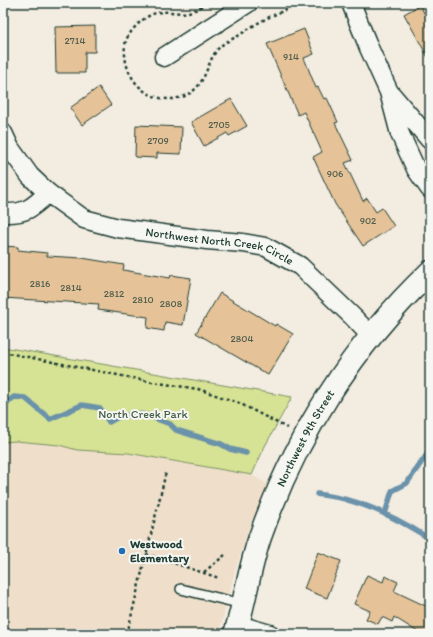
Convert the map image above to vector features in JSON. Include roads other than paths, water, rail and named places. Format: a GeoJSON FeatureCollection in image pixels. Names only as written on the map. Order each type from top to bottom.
{"type":"FeatureCollection","features":[{"type":"Feature","properties":{"kind":"street"},"geometry":{"type":"LineString","coordinates":[[164,57],[248,3]]}},
{"type":"Feature","properties":{"kind":"street"},"geometry":{"type":"LineString","coordinates":[[350,3],[389,92],[400,134],[416,169],[430,189]]}},
{"type":"Feature","properties":{"kind":"street"},"geometry":{"type":"LineString","coordinates":[[389,92],[430,140]]}},
{"type":"Feature","properties":{"kind":"street","name":"Northwest North Creek Circle"},"geometry":{"type":"LineString","coordinates":[[3,133],[10,148],[30,176],[48,193],[84,218],[118,228],[266,247],[300,266],[371,336]]}},
{"type":"Feature","properties":{"kind":"street"},"geometry":{"type":"LineString","coordinates":[[3,213],[21,212],[34,206],[48,193]]}},
{"type":"Feature","properties":{"kind":"street","name":"Northwest 9th Street"},"geometry":{"type":"LineString","coordinates":[[237,630],[242,604],[260,538],[280,486],[303,437],[330,392],[361,347],[409,292],[430,272]]}},
{"type":"Feature","properties":{"kind":"street"},"geometry":{"type":"LineString","coordinates":[[237,630],[270,634]]}},
{"type":"Feature","properties":{"kind":"lane"},"geometry":{"type":"LineString","coordinates":[[181,589],[242,604]]}},
{"type":"Feature","properties":{"kind":"waterway"},"geometry":{"type":"LineString","coordinates":[[3,406],[14,397],[25,398],[50,419],[82,405],[100,408],[109,422],[118,417],[135,414],[146,415],[170,424],[176,430],[246,453]]}},
{"type":"Feature","properties":{"kind":"waterway"},"geometry":{"type":"LineString","coordinates":[[385,514],[392,491],[407,483],[430,450]]}},
{"type":"Feature","properties":{"kind":"waterway"},"geometry":{"type":"LineString","coordinates":[[317,494],[344,499],[370,507],[411,527],[430,539]]}},
{"type":"Feature","properties":{"kind":"place","name":"Westwood Elementary"},"geometry":{"type":"Point","coordinates":[122,551]}},
{"type":"Feature","properties":{"kind":"park label","name":"North Creek Park"},"geometry":{"type":"Point","coordinates":[143,414]}}]}
